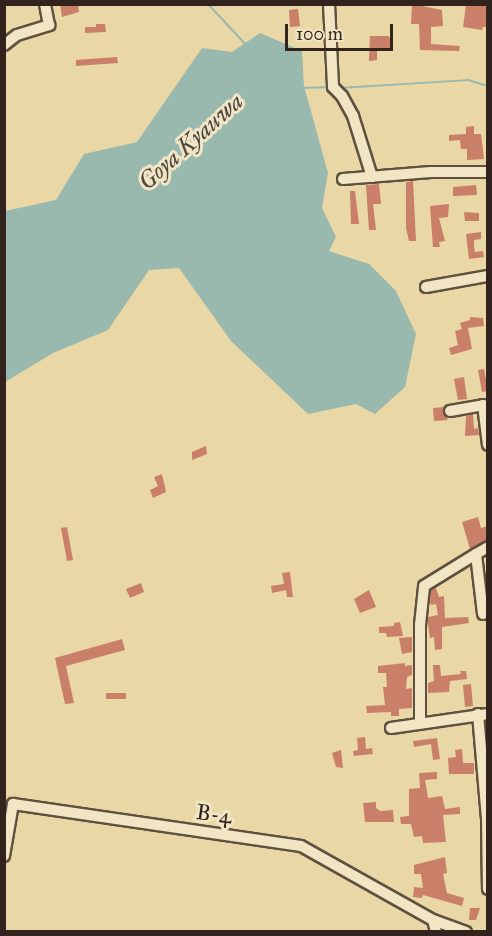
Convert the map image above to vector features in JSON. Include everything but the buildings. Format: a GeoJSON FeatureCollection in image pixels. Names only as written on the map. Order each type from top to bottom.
{"type":"FeatureCollection","features":[{"type":"Feature","properties":{"kind":"street"},"geometry":{"type":"LineString","coordinates":[[4,45],[17,35],[49,25],[45,4]]}},
{"type":"Feature","properties":{"kind":"street"},"geometry":{"type":"LineString","coordinates":[[328,4],[333,87],[342,96],[353,116],[372,177]]}},
{"type":"Feature","properties":{"kind":"street"},"geometry":{"type":"LineString","coordinates":[[343,178],[431,172],[488,172]]}},
{"type":"Feature","properties":{"kind":"street"},"geometry":{"type":"LineString","coordinates":[[426,287],[488,276]]}},
{"type":"Feature","properties":{"kind":"street"},"geometry":{"type":"LineString","coordinates":[[450,411],[483,405],[488,445]]}},
{"type":"Feature","properties":{"kind":"street"},"geometry":{"type":"LineString","coordinates":[[420,723],[420,625],[424,586],[488,547]]}},
{"type":"Feature","properties":{"kind":"street"},"geometry":{"type":"LineString","coordinates":[[476,554],[484,584],[483,614]]}},
{"type":"Feature","properties":{"kind":"street"},"geometry":{"type":"LineString","coordinates":[[392,728],[483,714],[488,890]]}},
{"type":"Feature","properties":{"kind":"street","name":"B-4"},"geometry":{"type":"LineString","coordinates":[[4,856],[9,804],[301,846],[434,926],[466,932]]}},
{"type":"Feature","properties":{"kind":"water"},"geometry":{"type":"Polygon","coordinates":[[[260,33],[302,51],[304,86],[328,173],[322,208],[336,237],[329,251],[369,264],[396,291],[416,334],[405,387],[375,414],[356,404],[308,414],[231,341],[179,268],[149,270],[108,330],[53,353],[5,382],[5,211],[56,200],[84,154],[137,142],[202,48],[232,52],[260,33]]]}},
{"type":"Feature","properties":{"kind":"waterway"},"geometry":{"type":"LineString","coordinates":[[208,4],[247,46]]}},
{"type":"Feature","properties":{"kind":"waterway","name":"Goya Kyauwa"},"geometry":{"type":"LineString","coordinates":[[339,88],[468,80],[488,86]]}},
{"type":"Feature","properties":{"kind":"waterway","name":"Goya Kyauwa"},"geometry":{"type":"LineString","coordinates":[[303,88],[330,87]]}}]}
